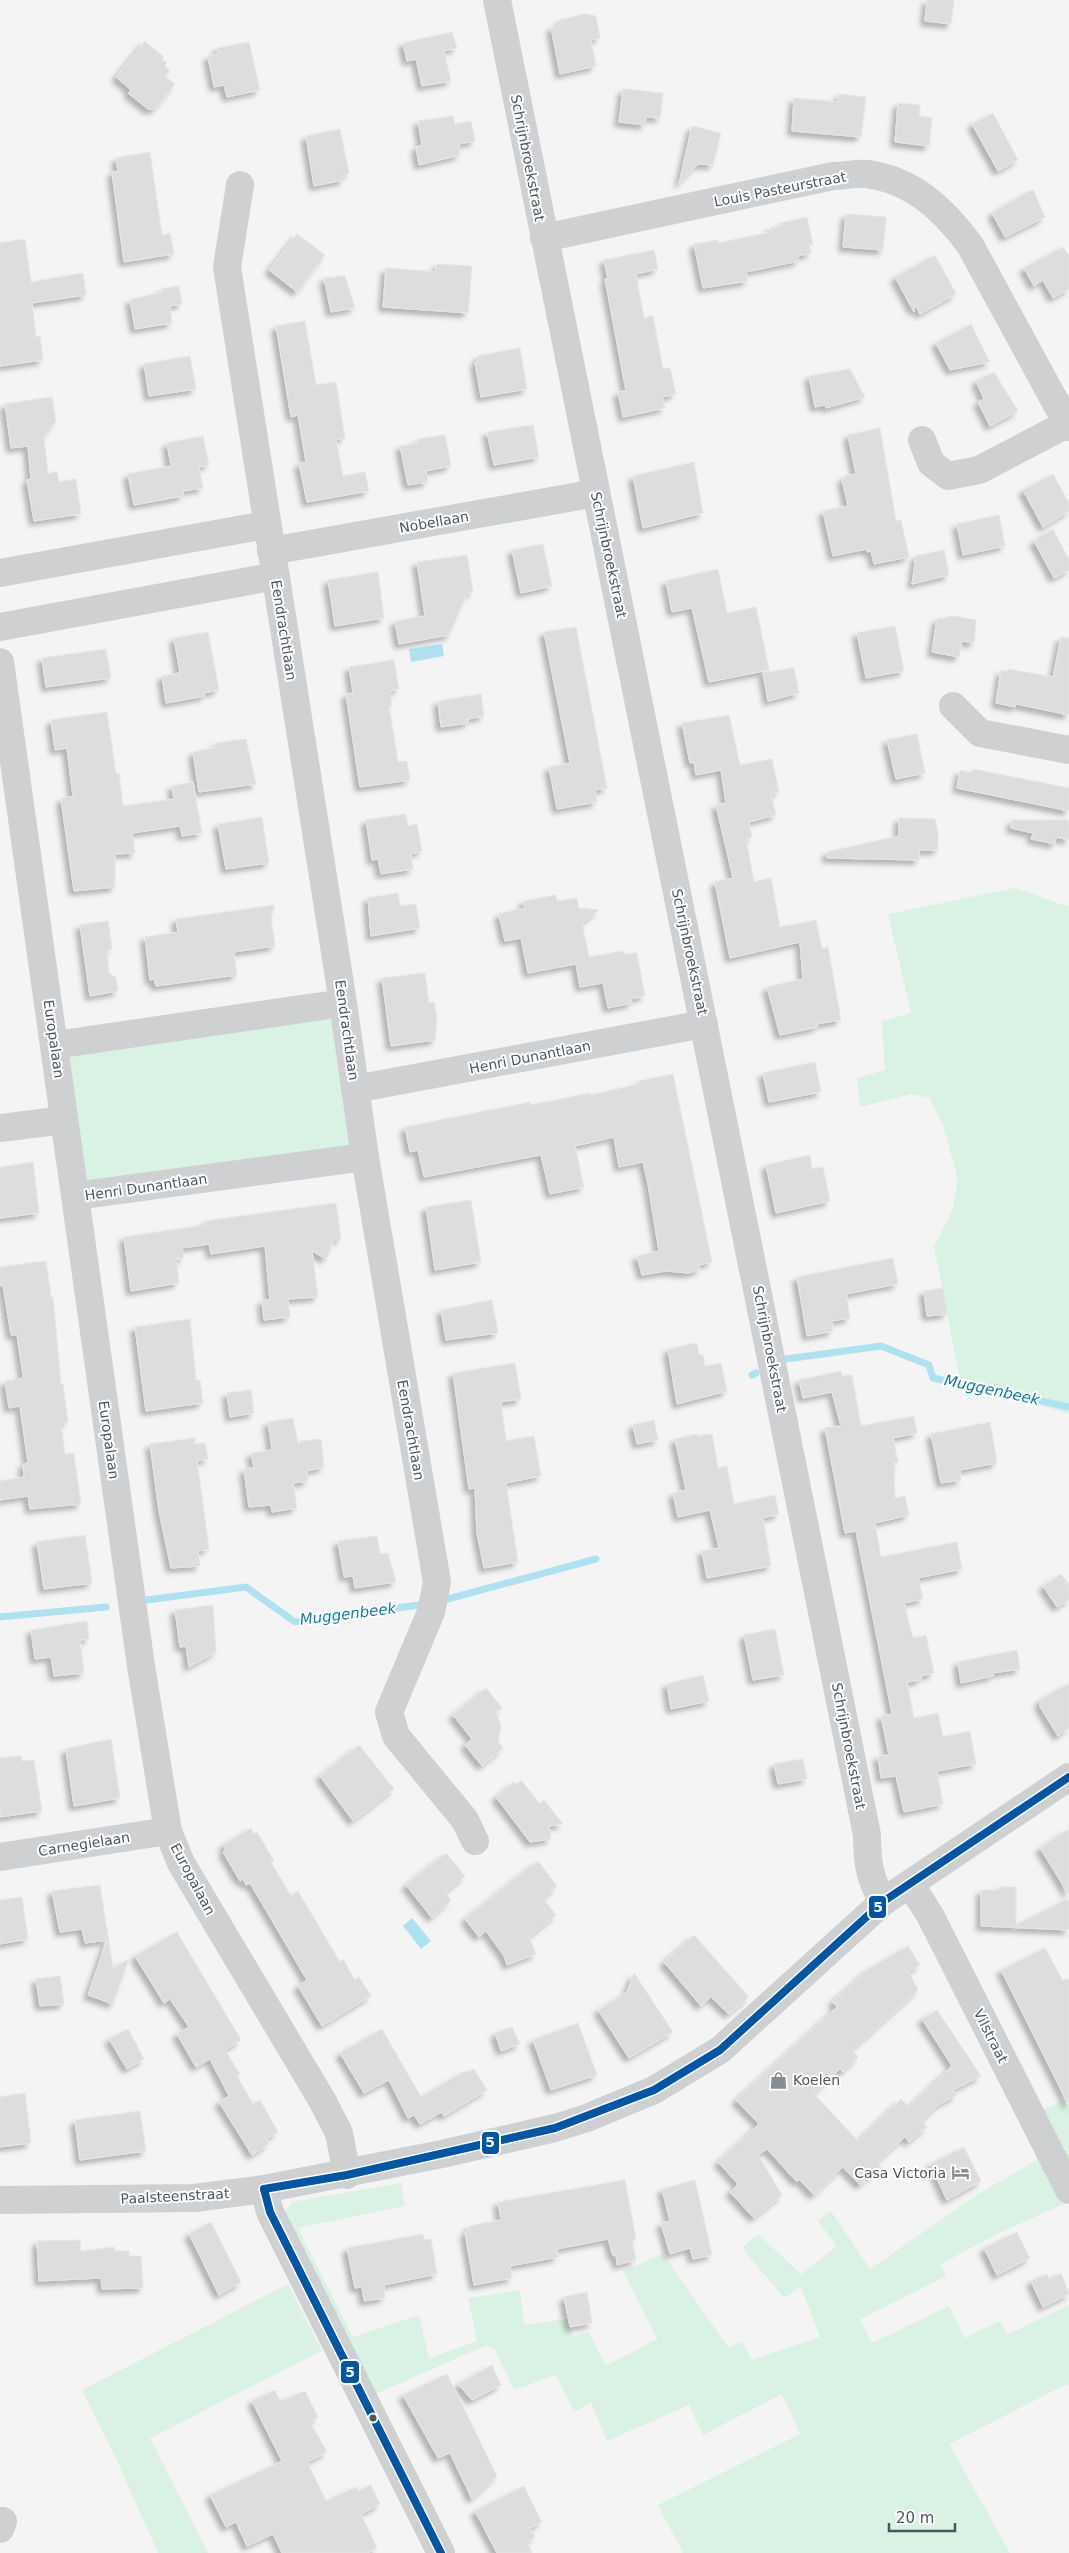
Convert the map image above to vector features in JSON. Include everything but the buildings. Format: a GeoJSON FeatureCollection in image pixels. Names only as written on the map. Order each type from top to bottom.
{"type":"FeatureCollection","features":[{"type":"Feature","properties":{"kind":"street","name":"Schrijnbroekstraat"},"geometry":{"type":"LineString","coordinates":[[497,0],[867,1835],[867,1861],[877,1892],[884,1901]]}},
{"type":"Feature","properties":{"kind":"street","name":"Louis Pasteurstraat"},"geometry":{"type":"LineString","coordinates":[[544,238],[833,176],[867,174],[898,182],[926,197],[950,218],[970,245],[1068,426],[979,470],[948,476],[931,463],[922,440]]}},
{"type":"Feature","properties":{"kind":"street","name":"Eendrachtlaan"},"geometry":{"type":"LineString","coordinates":[[240,186],[227,267],[266,525],[274,564],[343,1003],[365,1158],[436,1582],[431,1612],[389,1712],[396,1736],[465,1820],[475,1841]]}},
{"type":"Feature","properties":{"kind":"street","name":"Nobellaan"},"geometry":{"type":"LineString","coordinates":[[0,627],[596,493]]}},
{"type":"Feature","properties":{"kind":"street"},"geometry":{"type":"LineString","coordinates":[[0,573],[266,525]]}},
{"type":"Feature","properties":{"kind":"street","name":"Europalaan"},"geometry":{"type":"LineString","coordinates":[[0,662],[141,1666],[168,1831],[181,1863],[322,2100],[339,2134],[347,2175]]}},
{"type":"Feature","properties":{"kind":"street"},"geometry":{"type":"LineString","coordinates":[[953,706],[980,732],[1069,750]]}},
{"type":"Feature","properties":{"kind":"street"},"geometry":{"type":"LineString","coordinates":[[55,1045],[343,1003]]}},
{"type":"Feature","properties":{"kind":"street","name":"Henri Dunantlaan"},"geometry":{"type":"LineString","coordinates":[[355,1089],[704,1024]]}},
{"type":"Feature","properties":{"kind":"street"},"geometry":{"type":"LineString","coordinates":[[0,1128],[64,1120]]}},
{"type":"Feature","properties":{"kind":"street","name":"Henri Dunantlaan"},"geometry":{"type":"LineString","coordinates":[[75,1196],[365,1158]]}},
{"type":"Feature","properties":{"kind":"street","name":"Paalsteenstraat"},"geometry":{"type":"LineString","coordinates":[[0,2200],[194,2198],[264,2189],[347,2175],[555,2128],[654,2090],[720,2050],[884,1901],[1069,1777]]}},
{"type":"Feature","properties":{"kind":"street","name":"Carnegielaan"},"geometry":{"type":"LineString","coordinates":[[0,1857],[168,1831]]}},
{"type":"Feature","properties":{"kind":"street","name":"Vilstraat"},"geometry":{"type":"LineString","coordinates":[[910,1884],[930,1915],[1069,2190]]}},
{"type":"Feature","properties":{"kind":"street"},"geometry":{"type":"LineString","coordinates":[[264,2189],[270,2212],[441,2553]]}},
{"type":"Feature","properties":{"kind":"green space"},"geometry":{"type":"Polygon","coordinates":[[[1015,888],[1069,907],[1069,1414],[960,1380],[934,1247],[952,1211],[958,1180],[944,1128],[930,1098],[911,1094],[860,1107],[857,1078],[885,1070],[882,1021],[911,1013],[888,914],[1015,888]]]}},
{"type":"Feature","properties":{"kind":"green space"},"geometry":{"type":"Polygon","coordinates":[[[335,1014],[355,1147],[83,1183],[67,1055],[335,1014]]]}},
{"type":"Feature","properties":{"kind":"green space"},"geometry":{"type":"Polygon","coordinates":[[[1069,2097],[1069,2159],[1043,2110],[1069,2097]]]}},
{"type":"Feature","properties":{"kind":"green space"},"geometry":{"type":"Polygon","coordinates":[[[1044,2156],[1066,2203],[997,2234],[941,2264],[946,2276],[860,2319],[872,2343],[949,2306],[965,2338],[1000,2321],[1007,2335],[1069,2305],[1069,2383],[949,2444],[1010,2553],[683,2553],[658,2505],[800,2434],[782,2394],[703,2435],[689,2405],[607,2441],[591,2403],[574,2412],[556,2375],[514,2390],[495,2350],[487,2345],[373,2395],[284,2214],[292,2202],[401,2183],[405,2206],[298,2228],[353,2337],[419,2315],[429,2358],[477,2341],[468,2298],[520,2290],[524,2325],[568,2319],[573,2336],[589,2332],[606,2366],[657,2339],[623,2271],[663,2254],[728,2347],[742,2342],[752,2360],[820,2337],[801,2287],[784,2298],[742,2248],[758,2234],[801,2274],[837,2246],[818,2221],[831,2211],[870,2269],[978,2194],[1044,2156]]]}},
{"type":"Feature","properties":{"kind":"green space"},"geometry":{"type":"Polygon","coordinates":[[[288,2284],[322,2351],[150,2438],[208,2553],[158,2553],[115,2456],[82,2390],[288,2284]]]}},
{"type":"Feature","properties":{"kind":"water"},"geometry":{"type":"Polygon","coordinates":[[[442,644],[444,656],[411,662],[409,649],[442,644]]]}},
{"type":"Feature","properties":{"kind":"water"},"geometry":{"type":"Polygon","coordinates":[[[412,1918],[431,1941],[421,1949],[403,1926],[412,1918]]]}},
{"type":"Feature","properties":{"kind":"waterway","name":"Muggenbeek"},"geometry":{"type":"LineString","coordinates":[[779,1360],[881,1346],[929,1365],[933,1378],[1069,1407]]}},
{"type":"Feature","properties":{"kind":"waterway","name":"Muggenbeek"},"geometry":{"type":"LineString","coordinates":[[752,1375],[756,1373]]}},
{"type":"Feature","properties":{"kind":"waterway","name":"Muggenbeek"},"geometry":{"type":"LineString","coordinates":[[448,1599],[596,1559]]}},
{"type":"Feature","properties":{"kind":"waterway","name":"Muggenbeek"},"geometry":{"type":"LineString","coordinates":[[139,1601],[246,1587],[295,1622],[419,1605]]}},
{"type":"Feature","properties":{"kind":"waterway","name":"Muggenbeek"},"geometry":{"type":"LineString","coordinates":[[0,1617],[106,1607]]}},
{"type":"Feature","properties":{"kind":"transit line","name":"5"},"geometry":{"type":"LineString","coordinates":[[264,2189],[347,2175],[555,2128],[654,2090],[720,2050],[884,1901],[1069,1777]]}},
{"type":"Feature","properties":{"kind":"transit line","name":"5"},"geometry":{"type":"LineString","coordinates":[[264,2189],[270,2212],[441,2553]]}},
{"type":"Feature","properties":{"kind":"place","name":"Koelen"},"geometry":{"type":"Point","coordinates":[779,2080]}},
{"type":"Feature","properties":{"kind":"place","name":"Casa Victoria"},"geometry":{"type":"Point","coordinates":[960,2173]}}]}
